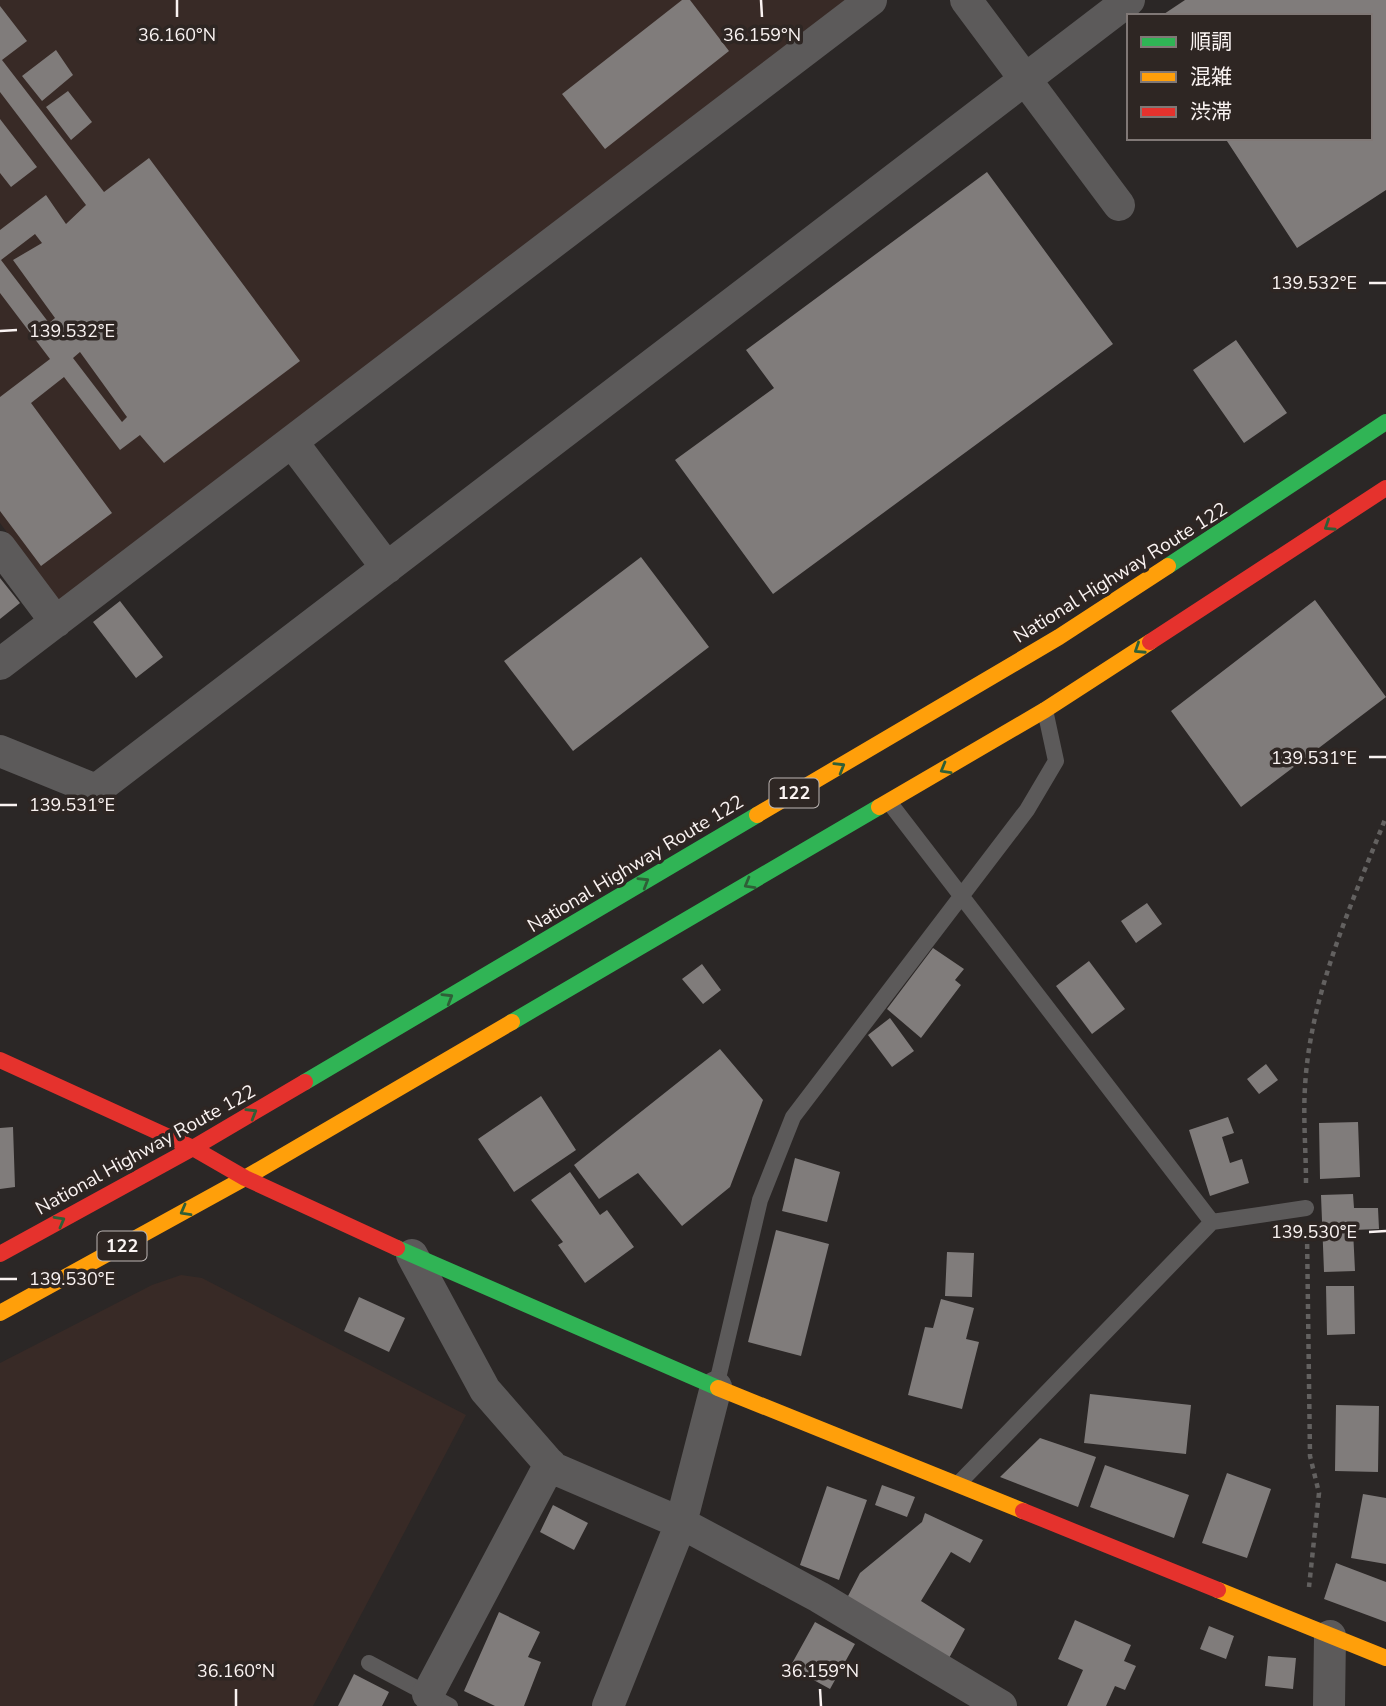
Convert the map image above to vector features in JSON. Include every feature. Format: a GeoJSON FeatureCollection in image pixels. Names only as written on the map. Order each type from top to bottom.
{"type":"FeatureCollection","features":[{"type":"Feature","properties":{"kind":"main road","name":"National Highway Route 122"},"geometry":{"type":"LineString","coordinates":[[0,1254],[193,1148],[1059,637],[1386,422]]}},
{"type":"Feature","properties":{"kind":"main road","name":"122"},"geometry":{"type":"LineString","coordinates":[[0,1313],[245,1178],[1045,710],[1386,488]]}},
{"type":"Feature","properties":{"kind":"main road"},"geometry":{"type":"LineString","coordinates":[[0,1060],[193,1148],[245,1178],[412,1255],[716,1387],[1386,1658]]}},
{"type":"Feature","properties":{"kind":"street"},"geometry":{"type":"LineString","coordinates":[[0,664],[871,0]]}},
{"type":"Feature","properties":{"kind":"street"},"geometry":{"type":"LineString","coordinates":[[967,0],[1119,205]]}},
{"type":"Feature","properties":{"kind":"street"},"geometry":{"type":"LineString","coordinates":[[0,751],[96,790],[1129,0]]}},
{"type":"Feature","properties":{"kind":"street"},"geometry":{"type":"LineString","coordinates":[[292,442],[387,568]]}},
{"type":"Feature","properties":{"kind":"street"},"geometry":{"type":"LineString","coordinates":[[0,547],[56,622]]}},
{"type":"Feature","properties":{"kind":"street"},"geometry":{"type":"LineString","coordinates":[[412,1255],[485,1391],[550,1464],[681,1522],[819,1597],[1001,1706]]}},
{"type":"Feature","properties":{"kind":"street"},"geometry":{"type":"LineString","coordinates":[[608,1706],[681,1522],[716,1387]]}},
{"type":"Feature","properties":{"kind":"street"},"geometry":{"type":"LineString","coordinates":[[439,1700],[550,1464]]}},
{"type":"Feature","properties":{"kind":"street"},"geometry":{"type":"LineString","coordinates":[[1317,1631],[1329,1706]]}},
{"type":"Feature","properties":{"kind":"lane"},"geometry":{"type":"LineString","coordinates":[[716,1387],[760,1200],[793,1116],[1027,810],[1056,761],[1045,710]]}},
{"type":"Feature","properties":{"kind":"lane"},"geometry":{"type":"LineString","coordinates":[[889,802],[1212,1222]]}},
{"type":"Feature","properties":{"kind":"lane"},"geometry":{"type":"LineString","coordinates":[[957,1485],[1212,1222],[1306,1208]]}},
{"type":"Feature","properties":{"kind":"lane"},"geometry":{"type":"LineString","coordinates":[[369,1663],[439,1700]]}},
{"type":"Feature","properties":{"kind":"path"},"geometry":{"type":"LineString","coordinates":[[1317,1631],[1319,1493],[1310,1456],[1305,1085],[1318,1005],[1349,909],[1386,817]]}},
{"type":"Feature","properties":{"kind":"shaded area"},"geometry":{"type":"Polygon","coordinates":[[[0,0],[867,0],[60,605],[0,523],[0,0]]]}},
{"type":"Feature","properties":{"kind":"shaded area"},"geometry":{"type":"Polygon","coordinates":[[[181,1275],[202,1278],[466,1415],[313,1706],[0,1706],[0,1363],[152,1285],[181,1275]]]}},
{"type":"Feature","properties":{"kind":"building"},"geometry":{"type":"Polygon","coordinates":[[[682,0],[690,0],[729,51],[605,149],[562,94],[682,0]]]}},
{"type":"Feature","properties":{"kind":"building"},"geometry":{"type":"Polygon","coordinates":[[[1185,0],[1386,0],[1386,190],[1297,248],[1226,140],[1372,140],[1372,14],[1164,14],[1185,0]]]}},
{"type":"Feature","properties":{"kind":"building"},"geometry":{"type":"Polygon","coordinates":[[[0,6],[27,41],[2,60],[104,192],[149,158],[300,361],[164,463],[140,435],[120,450],[64,377],[31,403],[112,513],[41,566],[0,511],[0,397],[50,359],[0,293],[0,230],[46,195],[66,224],[86,205],[0,92],[0,6]],[[35,234],[1,260],[49,323],[55,318],[13,260],[42,243],[35,234]],[[80,352],[73,358],[122,422],[127,417],[80,352]]]}},
{"type":"Feature","properties":{"kind":"building"},"geometry":{"type":"Polygon","coordinates":[[[56,50],[73,75],[42,101],[22,76],[56,50]]]}},
{"type":"Feature","properties":{"kind":"building"},"geometry":{"type":"Polygon","coordinates":[[[68,91],[92,122],[71,140],[46,107],[68,91]]]}},
{"type":"Feature","properties":{"kind":"building"},"geometry":{"type":"Polygon","coordinates":[[[0,119],[37,167],[11,187],[0,173],[0,119]]]}},
{"type":"Feature","properties":{"kind":"building"},"geometry":{"type":"Polygon","coordinates":[[[987,172],[1113,344],[773,594],[675,460],[774,388],[746,350],[987,172]]]}},
{"type":"Feature","properties":{"kind":"building"},"geometry":{"type":"Polygon","coordinates":[[[1236,340],[1287,413],[1244,443],[1193,370],[1236,340]]]}},
{"type":"Feature","properties":{"kind":"building"},"geometry":{"type":"Polygon","coordinates":[[[641,557],[709,647],[573,751],[504,661],[641,557]]]}},
{"type":"Feature","properties":{"kind":"building"},"geometry":{"type":"Polygon","coordinates":[[[0,578],[20,603],[0,619],[0,578]]]}},
{"type":"Feature","properties":{"kind":"building"},"geometry":{"type":"Polygon","coordinates":[[[1315,600],[1386,697],[1241,807],[1171,711],[1315,600]]]}},
{"type":"Feature","properties":{"kind":"building"},"geometry":{"type":"Polygon","coordinates":[[[120,601],[163,657],[136,678],[93,622],[120,601]]]}},
{"type":"Feature","properties":{"kind":"building"},"geometry":{"type":"Polygon","coordinates":[[[1147,903],[1162,924],[1136,943],[1121,921],[1147,903]]]}},
{"type":"Feature","properties":{"kind":"building"},"geometry":{"type":"Polygon","coordinates":[[[933,948],[964,969],[955,980],[961,985],[921,1038],[887,1009],[933,948]]]}},
{"type":"Feature","properties":{"kind":"building"},"geometry":{"type":"Polygon","coordinates":[[[1089,961],[1125,1009],[1092,1034],[1056,986],[1089,961]]]}},
{"type":"Feature","properties":{"kind":"building"},"geometry":{"type":"Polygon","coordinates":[[[702,964],[721,990],[703,1004],[682,979],[702,964]]]}},
{"type":"Feature","properties":{"kind":"building"},"geometry":{"type":"Polygon","coordinates":[[[890,1018],[914,1051],[892,1067],[868,1035],[890,1018]]]}},
{"type":"Feature","properties":{"kind":"building"},"geometry":{"type":"Polygon","coordinates":[[[720,1049],[763,1100],[730,1187],[682,1226],[638,1173],[599,1199],[574,1165],[720,1049]]]}},
{"type":"Feature","properties":{"kind":"building"},"geometry":{"type":"Polygon","coordinates":[[[1266,1064],[1278,1080],[1259,1094],[1247,1079],[1266,1064]]]}},
{"type":"Feature","properties":{"kind":"building"},"geometry":{"type":"Polygon","coordinates":[[[541,1096],[576,1150],[514,1192],[478,1139],[541,1096]]]}},
{"type":"Feature","properties":{"kind":"building"},"geometry":{"type":"Polygon","coordinates":[[[1228,1117],[1234,1133],[1222,1137],[1230,1163],[1242,1159],[1249,1183],[1210,1196],[1189,1130],[1228,1117]]]}},
{"type":"Feature","properties":{"kind":"building"},"geometry":{"type":"Polygon","coordinates":[[[1358,1122],[1360,1177],[1320,1179],[1319,1123],[1358,1122]]]}},
{"type":"Feature","properties":{"kind":"building"},"geometry":{"type":"Polygon","coordinates":[[[13,1127],[15,1187],[0,1189],[0,1128],[13,1127]]]}},
{"type":"Feature","properties":{"kind":"building"},"geometry":{"type":"Polygon","coordinates":[[[795,1158],[840,1172],[827,1222],[782,1211],[795,1158]]]}},
{"type":"Feature","properties":{"kind":"building"},"geometry":{"type":"Polygon","coordinates":[[[570,1172],[600,1215],[607,1210],[634,1247],[585,1283],[558,1245],[563,1242],[531,1200],[570,1172]]]}},
{"type":"Feature","properties":{"kind":"building"},"geometry":{"type":"Polygon","coordinates":[[[1353,1194],[1354,1208],[1378,1208],[1379,1229],[1353,1230],[1355,1271],[1324,1272],[1321,1195],[1353,1194]]]}},
{"type":"Feature","properties":{"kind":"building"},"geometry":{"type":"Polygon","coordinates":[[[776,1230],[829,1244],[801,1356],[748,1342],[776,1230]]]}},
{"type":"Feature","properties":{"kind":"building"},"geometry":{"type":"Polygon","coordinates":[[[947,1252],[974,1253],[972,1297],[945,1296],[947,1252]]]}},
{"type":"Feature","properties":{"kind":"building"},"geometry":{"type":"Polygon","coordinates":[[[1326,1286],[1354,1286],[1355,1334],[1327,1335],[1326,1286]]]}},
{"type":"Feature","properties":{"kind":"building"},"geometry":{"type":"Polygon","coordinates":[[[359,1297],[405,1318],[389,1352],[344,1331],[359,1297]]]}},
{"type":"Feature","properties":{"kind":"building"},"geometry":{"type":"Polygon","coordinates":[[[941,1299],[974,1308],[966,1339],[979,1342],[962,1409],[908,1395],[925,1327],[933,1328],[941,1299]]]}},
{"type":"Feature","properties":{"kind":"building"},"geometry":{"type":"Polygon","coordinates":[[[1090,1394],[1191,1405],[1186,1454],[1084,1443],[1090,1394]]]}},
{"type":"Feature","properties":{"kind":"building"},"geometry":{"type":"Polygon","coordinates":[[[1336,1405],[1379,1406],[1378,1472],[1335,1471],[1336,1405]]]}},
{"type":"Feature","properties":{"kind":"building"},"geometry":{"type":"Polygon","coordinates":[[[1040,1438],[1096,1457],[1078,1507],[1000,1477],[1040,1438]]]}},
{"type":"Feature","properties":{"kind":"building"},"geometry":{"type":"Polygon","coordinates":[[[1105,1465],[1189,1495],[1174,1538],[1090,1507],[1105,1465]]]}},
{"type":"Feature","properties":{"kind":"building"},"geometry":{"type":"Polygon","coordinates":[[[1227,1473],[1271,1489],[1247,1558],[1202,1543],[1227,1473]]]}},
{"type":"Feature","properties":{"kind":"building"},"geometry":{"type":"Polygon","coordinates":[[[882,1485],[915,1497],[907,1517],[875,1505],[882,1485]]]}},
{"type":"Feature","properties":{"kind":"building"},"geometry":{"type":"Polygon","coordinates":[[[827,1486],[867,1500],[839,1580],[800,1565],[827,1486]]]}},
{"type":"Feature","properties":{"kind":"building"},"geometry":{"type":"Polygon","coordinates":[[[1363,1494],[1386,1498],[1386,1564],[1351,1558],[1363,1494]]]}},
{"type":"Feature","properties":{"kind":"building"},"geometry":{"type":"Polygon","coordinates":[[[553,1505],[588,1523],[574,1550],[540,1532],[553,1505]]]}},
{"type":"Feature","properties":{"kind":"building"},"geometry":{"type":"Polygon","coordinates":[[[925,1513],[983,1540],[970,1563],[951,1552],[921,1601],[965,1629],[948,1660],[847,1598],[860,1573],[922,1522],[925,1513]]]}},
{"type":"Feature","properties":{"kind":"building"},"geometry":{"type":"Polygon","coordinates":[[[1336,1563],[1386,1582],[1386,1622],[1324,1599],[1336,1563]]]}},
{"type":"Feature","properties":{"kind":"building"},"geometry":{"type":"Polygon","coordinates":[[[499,1612],[540,1632],[528,1657],[541,1662],[524,1706],[495,1706],[464,1691],[499,1612]]]}},
{"type":"Feature","properties":{"kind":"building"},"geometry":{"type":"Polygon","coordinates":[[[1075,1620],[1131,1645],[1124,1661],[1136,1666],[1125,1690],[1115,1686],[1106,1706],[1067,1706],[1083,1670],[1058,1659],[1075,1620]]]}},
{"type":"Feature","properties":{"kind":"building"},"geometry":{"type":"Polygon","coordinates":[[[815,1622],[855,1644],[830,1689],[790,1667],[815,1622]]]}},
{"type":"Feature","properties":{"kind":"building"},"geometry":{"type":"Polygon","coordinates":[[[1209,1626],[1234,1636],[1226,1659],[1200,1649],[1209,1626]]]}},
{"type":"Feature","properties":{"kind":"building"},"geometry":{"type":"Polygon","coordinates":[[[1268,1656],[1296,1658],[1293,1689],[1265,1686],[1268,1656]]]}},
{"type":"Feature","properties":{"kind":"building"},"geometry":{"type":"Polygon","coordinates":[[[354,1674],[389,1692],[382,1706],[338,1706],[354,1674]]]}},
{"type":"Feature","properties":{"kind":"traffic: fast"},"geometry":{"type":"LineString","coordinates":[[1168,566],[1386,422]]}},
{"type":"Feature","properties":{"kind":"traffic: fast"},"geometry":{"type":"LineString","coordinates":[[512,1022],[879,807]]}},
{"type":"Feature","properties":{"kind":"traffic: fast"},"geometry":{"type":"LineString","coordinates":[[305,1082],[757,815]]}},
{"type":"Feature","properties":{"kind":"traffic: fast"},"geometry":{"type":"LineString","coordinates":[[397,1248],[718,1388]]}},
{"type":"Feature","properties":{"kind":"traffic: slow"},"geometry":{"type":"LineString","coordinates":[[757,815],[1059,637],[1168,566]]}},
{"type":"Feature","properties":{"kind":"traffic: slow"},"geometry":{"type":"LineString","coordinates":[[879,807],[1045,710],[1150,642]]}},
{"type":"Feature","properties":{"kind":"traffic: slow"},"geometry":{"type":"LineString","coordinates":[[0,1313],[245,1178],[512,1022]]}},
{"type":"Feature","properties":{"kind":"traffic: slow"},"geometry":{"type":"LineString","coordinates":[[718,1388],[1023,1511]]}},
{"type":"Feature","properties":{"kind":"traffic: slow"},"geometry":{"type":"LineString","coordinates":[[1218,1590],[1386,1658]]}},
{"type":"Feature","properties":{"kind":"traffic: jam"},"geometry":{"type":"LineString","coordinates":[[1150,642],[1386,488]]}},
{"type":"Feature","properties":{"kind":"traffic: jam"},"geometry":{"type":"LineString","coordinates":[[0,1060],[193,1148],[245,1178],[397,1248]]}},
{"type":"Feature","properties":{"kind":"traffic: jam"},"geometry":{"type":"LineString","coordinates":[[0,1254],[193,1148],[305,1082]]}},
{"type":"Feature","properties":{"kind":"traffic: jam"},"geometry":{"type":"LineString","coordinates":[[1023,1511],[1218,1590]]}}]}
